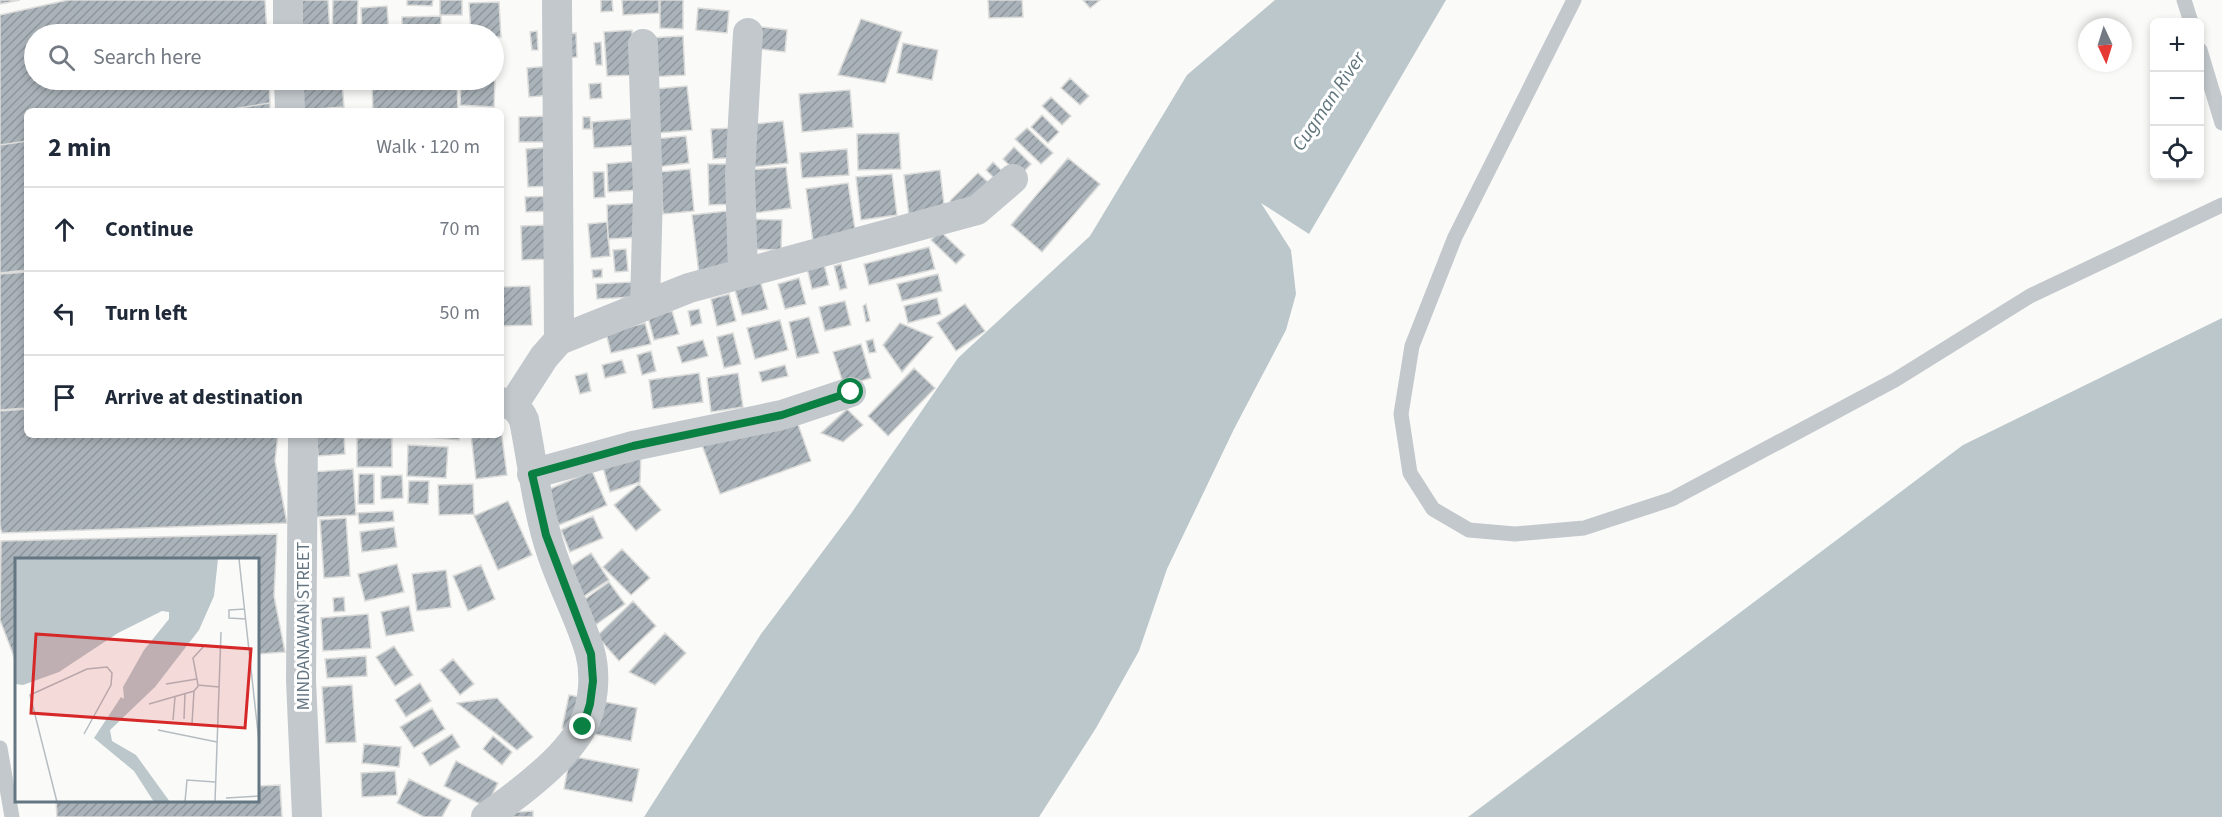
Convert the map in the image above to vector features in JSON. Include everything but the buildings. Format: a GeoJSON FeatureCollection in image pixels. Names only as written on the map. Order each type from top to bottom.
{"type":"FeatureCollection","features":[{"type":"Feature","properties":{"kind":"street"},"geometry":{"type":"LineString","coordinates":[[288,0],[288,24]]}},
{"type":"Feature","properties":{"kind":"street"},"geometry":{"type":"LineString","coordinates":[[557,0],[559,340]]}},
{"type":"Feature","properties":{"kind":"street"},"geometry":{"type":"LineString","coordinates":[[743,273],[740,175],[748,33]]}},
{"type":"Feature","properties":{"kind":"street"},"geometry":{"type":"LineString","coordinates":[[643,44],[648,193],[645,304]]}},
{"type":"Feature","properties":{"kind":"street"},"geometry":{"type":"LineString","coordinates":[[289,90],[290,108]]}},
{"type":"Feature","properties":{"kind":"street"},"geometry":{"type":"LineString","coordinates":[[486,817],[523,790],[568,747],[583,727],[590,704],[593,681],[591,654],[546,535],[532,474],[524,420],[520,411],[507,404],[544,357],[559,340],[689,288],[977,210],[1014,179]]}},
{"type":"Feature","properties":{"kind":"street"},"geometry":{"type":"LineString","coordinates":[[532,474],[633,446],[782,415],[851,392]]}},
{"type":"Feature","properties":{"kind":"street","name":"MINDANAWAN STREET"},"geometry":{"type":"LineString","coordinates":[[303,438],[301,680],[314,815]]}},
{"type":"Feature","properties":{"kind":"lane"},"geometry":{"type":"LineString","coordinates":[[1574,0],[1455,237],[1412,346],[1401,414],[1410,473],[1432,509],[1469,530],[1515,534],[1584,528],[1672,499],[1895,380],[2030,296],[2222,205]]}},
{"type":"Feature","properties":{"kind":"lane"},"geometry":{"type":"LineString","coordinates":[[2184,0],[2190,18]]}},
{"type":"Feature","properties":{"kind":"lane"},"geometry":{"type":"LineString","coordinates":[[2204,66],[2222,123]]}},
{"type":"Feature","properties":{"kind":"lane"},"geometry":{"type":"LineString","coordinates":[[0,748],[12,817]]}},
{"type":"Feature","properties":{"kind":"water","name":"Cugman River"},"geometry":{"type":"Polygon","coordinates":[[[1275,0],[1446,0],[1309,234],[1261,203],[1291,250],[1296,294],[1286,330],[1234,429],[1167,569],[1139,651],[1096,728],[1039,817],[644,817],[761,634],[850,515],[958,358],[1090,236],[1187,75],[1275,0]]]}},
{"type":"Feature","properties":{"kind":"water"},"geometry":{"type":"Polygon","coordinates":[[[2222,318],[2222,817],[1468,817],[1963,445],[2222,318]]]}},
{"type":"Feature","properties":{"kind":"route"},"geometry":{"type":"LineString","coordinates":[[583,727],[590,704],[593,681],[591,654],[553,557],[540,514],[532,474],[633,446],[705,433],[782,415],[851,392]]}}]}
